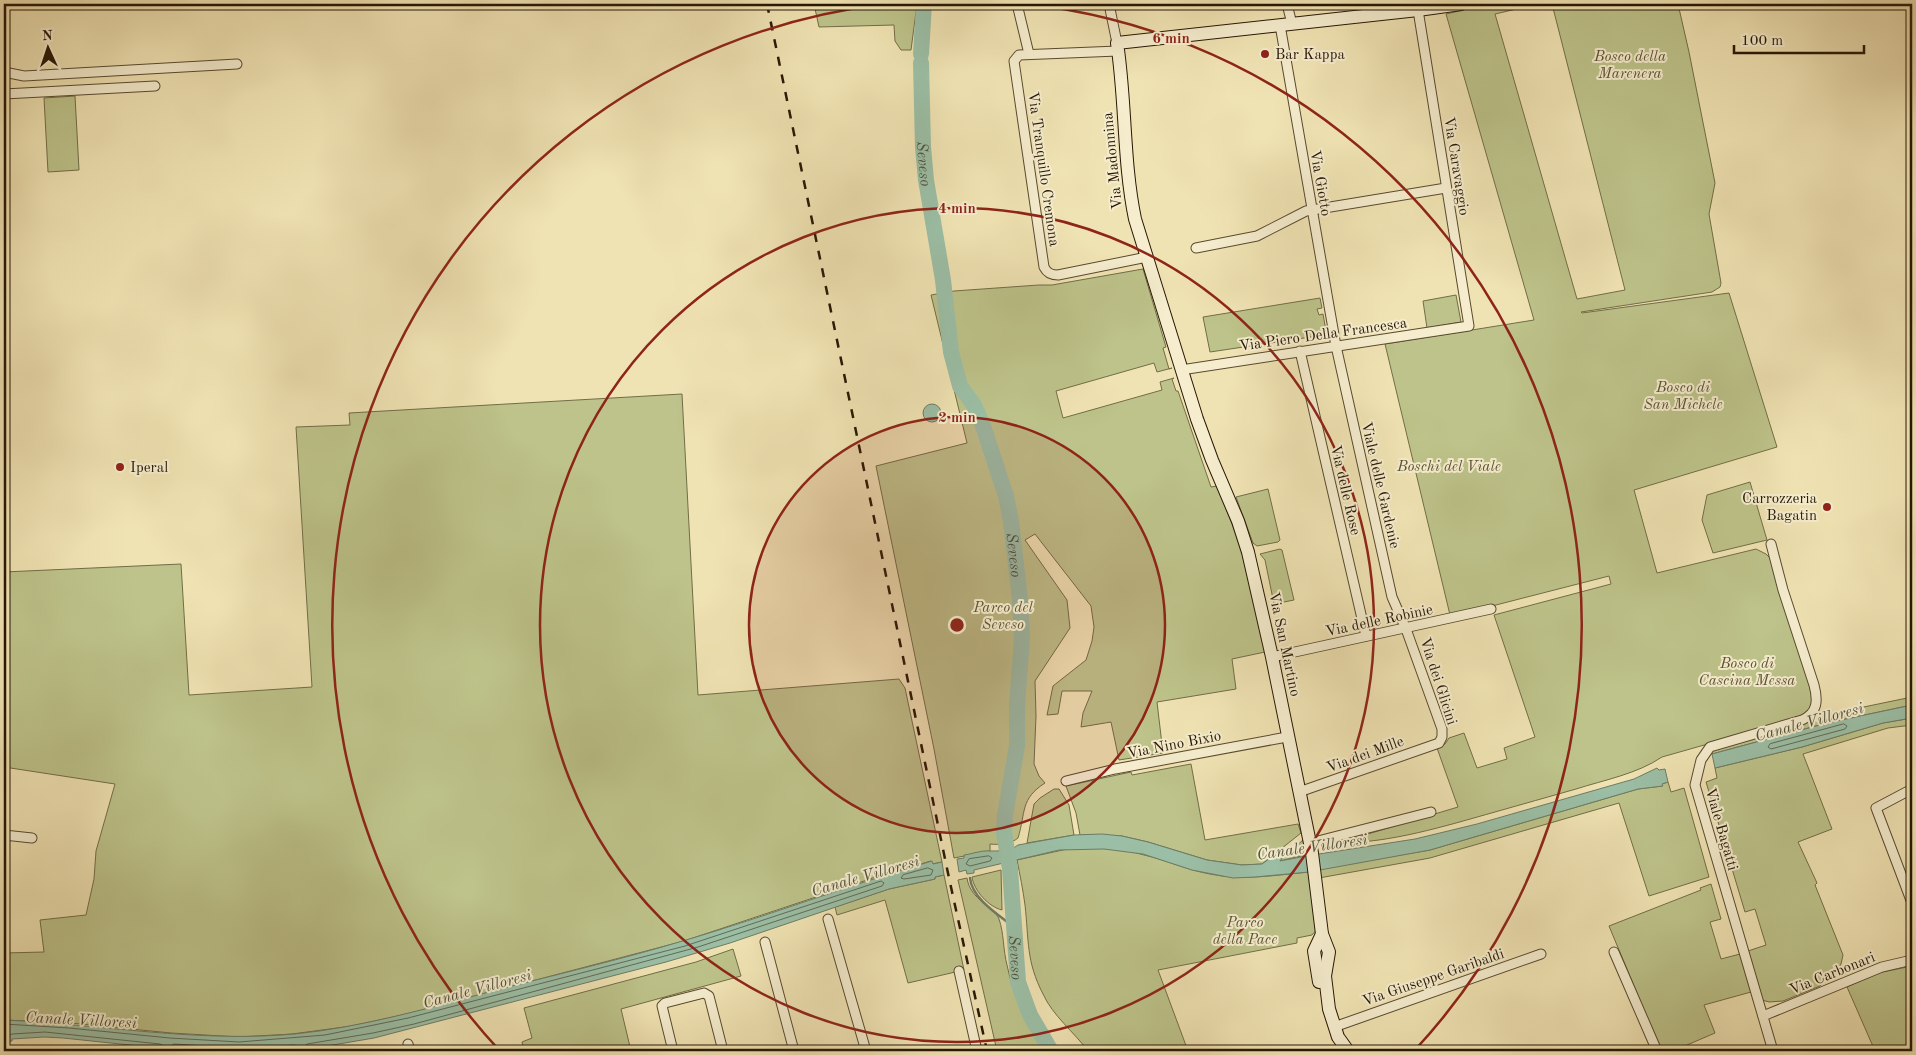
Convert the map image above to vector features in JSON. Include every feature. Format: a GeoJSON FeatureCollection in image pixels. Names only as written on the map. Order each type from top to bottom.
{"type":"FeatureCollection","features":[{"type":"Feature","properties":{"kind":"street"},"geometry":{"type":"LineString","coordinates":[[1017,4],[1029,54],[1118,47],[1286,25],[1376,9],[1418,10],[1461,4]]}},
{"type":"Feature","properties":{"kind":"street","name":"Via Madonnina"},"geometry":{"type":"LineString","coordinates":[[1109,4],[1118,47],[1129,191],[1135,219],[1180,370]]}},
{"type":"Feature","properties":{"kind":"street","name":"Via Giotto"},"geometry":{"type":"LineString","coordinates":[[1287,4],[1286,25],[1312,210],[1336,346]]}},
{"type":"Feature","properties":{"kind":"street","name":"Via Caravaggio"},"geometry":{"type":"LineString","coordinates":[[1418,10],[1469,326]]}},
{"type":"Feature","properties":{"kind":"street","name":"Via Tranquillo Cremona"},"geometry":{"type":"LineString","coordinates":[[1029,54],[1016,57],[1014,61],[1044,267],[1050,274],[1058,275],[1147,257]]}},
{"type":"Feature","properties":{"kind":"street"},"geometry":{"type":"LineString","coordinates":[[4,72],[24,76],[237,64]]}},
{"type":"Feature","properties":{"kind":"street"},"geometry":{"type":"LineString","coordinates":[[4,94],[154,86]]}},
{"type":"Feature","properties":{"kind":"street"},"geometry":{"type":"LineString","coordinates":[[1196,248],[1257,236],[1281,225],[1301,212],[1446,188]]}},
{"type":"Feature","properties":{"kind":"street","name":"Via Piero Della Francesca"},"geometry":{"type":"LineString","coordinates":[[1180,370],[1469,326]]}},
{"type":"Feature","properties":{"kind":"street","name":"Viale delle Gardenie"},"geometry":{"type":"LineString","coordinates":[[1336,346],[1392,597],[1406,629]]}},
{"type":"Feature","properties":{"kind":"street","name":"Via delle Rose"},"geometry":{"type":"LineString","coordinates":[[1300,351],[1366,636]]}},
{"type":"Feature","properties":{"kind":"street","name":"Via San Martino"},"geometry":{"type":"LineString","coordinates":[[1180,370],[1212,460],[1244,536],[1272,657],[1311,848],[1322,934],[1329,952],[1325,971],[1334,1027],[1338,1037],[1348,1051]]}},
{"type":"Feature","properties":{"kind":"street","name":"Viale Bagatti"},"geometry":{"type":"LineString","coordinates":[[1771,544],[1783,590],[1814,685],[1816,694],[1815,708],[1812,714],[1802,720],[1710,747],[1703,755],[1695,785],[1773,1051]]}},
{"type":"Feature","properties":{"kind":"street","name":"Via delle Robinie"},"geometry":{"type":"LineString","coordinates":[[1272,657],[1491,609]]}},
{"type":"Feature","properties":{"kind":"street","name":"Via dei Glicini"},"geometry":{"type":"LineString","coordinates":[[1406,629],[1442,729],[1442,737],[1439,742]]}},
{"type":"Feature","properties":{"kind":"street","name":"Via Nino Bixio"},"geometry":{"type":"LineString","coordinates":[[1066,781],[1124,767],[1287,737]]}},
{"type":"Feature","properties":{"kind":"street","name":"Via dei Mille"},"geometry":{"type":"LineString","coordinates":[[1299,792],[1439,742]]}},
{"type":"Feature","properties":{"kind":"street"},"geometry":{"type":"LineString","coordinates":[[1912,788],[1876,808],[1912,903]]}},
{"type":"Feature","properties":{"kind":"street"},"geometry":{"type":"LineString","coordinates":[[1311,848],[1431,812]]}},
{"type":"Feature","properties":{"kind":"street"},"geometry":{"type":"LineString","coordinates":[[4,835],[32,838]]}},
{"type":"Feature","properties":{"kind":"street"},"geometry":{"type":"LineString","coordinates":[[828,919],[866,1051]]}},
{"type":"Feature","properties":{"kind":"street","name":"Via San Martino"},"geometry":{"type":"LineString","coordinates":[[1322,934],[1315,946],[1314,954],[1324,1014],[1338,1051]]}},
{"type":"Feature","properties":{"kind":"street"},"geometry":{"type":"LineString","coordinates":[[765,942],[794,1051]]}},
{"type":"Feature","properties":{"kind":"street"},"geometry":{"type":"LineString","coordinates":[[1614,952],[1657,1051]]}},
{"type":"Feature","properties":{"kind":"street","name":"Via Giuseppe Garibaldi"},"geometry":{"type":"LineString","coordinates":[[1334,1027],[1541,954]]}},
{"type":"Feature","properties":{"kind":"street","name":"Via Carbonari"},"geometry":{"type":"LineString","coordinates":[[1763,1016],[1882,967],[1912,960]]}},
{"type":"Feature","properties":{"kind":"street"},"geometry":{"type":"LineString","coordinates":[[959,971],[977,1051]]}},
{"type":"Feature","properties":{"kind":"street"},"geometry":{"type":"LineString","coordinates":[[673,1051],[662,1006],[665,1003],[706,993],[709,996],[724,1051]]}},
{"type":"Feature","properties":{"kind":"green space"},"geometry":{"type":"Polygon","coordinates":[[[814,4],[917,4],[911,50],[901,50],[895,41],[894,25],[819,27],[814,4]]]}},
{"type":"Feature","properties":{"kind":"green space"},"geometry":{"type":"Polygon","coordinates":[[[1489,4],[1538,4],[1495,14],[1577,299],[1625,290],[1552,4],[1678,4],[1715,183],[1709,214],[1721,283],[1720,287],[1712,292],[1581,312],[1729,293],[1777,447],[1634,490],[1657,573],[1756,549],[1766,554],[1772,560],[1812,686],[1812,703],[1807,714],[1803,717],[1662,757],[1642,768],[1609,779],[1418,833],[1378,840],[1338,843],[1458,807],[1437,748],[1445,744],[1449,738],[1464,733],[1477,768],[1507,759],[1504,748],[1535,737],[1494,615],[1611,584],[1609,576],[1450,615],[1385,344],[1534,320],[1446,14],[1489,4]]]}},
{"type":"Feature","properties":{"kind":"green space"},"geometry":{"type":"Polygon","coordinates":[[[75,96],[79,170],[48,172],[44,98],[75,96]]]}},
{"type":"Feature","properties":{"kind":"green space","name":"Parco del Seveso"},"geometry":{"type":"Polygon","coordinates":[[[1143,269],[1166,347],[1163,348],[1169,369],[1157,372],[1154,363],[1056,391],[1063,418],[1162,390],[1160,382],[1174,378],[1172,379],[1176,391],[1178,391],[1211,487],[1217,486],[1240,544],[1265,652],[1232,659],[1236,689],[1157,702],[1163,753],[1119,760],[1111,722],[1081,727],[1083,713],[1092,691],[1062,691],[1058,714],[1047,715],[1053,686],[1086,660],[1094,627],[1091,606],[1035,534],[1025,540],[1067,600],[1070,628],[1035,681],[1034,764],[1039,776],[1045,783],[1031,795],[1025,807],[1018,838],[1005,844],[990,844],[990,851],[954,858],[934,749],[876,466],[967,443],[931,295],[954,291],[1052,285],[1143,269]]]}},
{"type":"Feature","properties":{"kind":"green space"},"geometry":{"type":"Polygon","coordinates":[[[1456,295],[1461,322],[1427,328],[1423,301],[1456,295]]]}},
{"type":"Feature","properties":{"kind":"green space"},"geometry":{"type":"Polygon","coordinates":[[[1320,298],[1322,308],[1317,309],[1319,315],[1323,314],[1326,331],[1324,335],[1210,352],[1203,317],[1320,298]]]}},
{"type":"Feature","properties":{"kind":"green space"},"geometry":{"type":"Polygon","coordinates":[[[682,394],[698,695],[899,679],[905,688],[942,862],[932,864],[931,861],[879,876],[684,941],[407,1014],[352,1026],[292,1034],[239,1037],[171,1033],[70,1023],[4,1020],[4,953],[44,952],[40,920],[86,915],[94,879],[96,851],[115,784],[4,767],[4,572],[181,564],[189,695],[312,687],[296,427],[350,425],[349,413],[682,394]]]}},
{"type":"Feature","properties":{"kind":"green space"},"geometry":{"type":"Polygon","coordinates":[[[1750,482],[1767,540],[1713,553],[1702,520],[1707,495],[1750,482]]]}},
{"type":"Feature","properties":{"kind":"green space"},"geometry":{"type":"Polygon","coordinates":[[[1268,489],[1280,540],[1257,546],[1253,543],[1236,497],[1268,489]]]}},
{"type":"Feature","properties":{"kind":"green space"},"geometry":{"type":"Polygon","coordinates":[[[1282,550],[1294,600],[1274,604],[1265,560],[1260,554],[1282,550]]]}},
{"type":"Feature","properties":{"kind":"green space"},"geometry":{"type":"Polygon","coordinates":[[[1912,697],[1912,705],[1827,723],[1712,754],[1711,751],[1802,724],[1825,715],[1912,697]]]}},
{"type":"Feature","properties":{"kind":"green space"},"geometry":{"type":"Polygon","coordinates":[[[1912,718],[1912,725],[1888,728],[1803,754],[1832,829],[1798,842],[1817,883],[1815,885],[1843,955],[1836,973],[1826,978],[1820,986],[1783,1001],[1769,1002],[1762,1000],[1748,951],[1766,945],[1755,909],[1745,912],[1706,782],[1717,778],[1715,768],[1802,747],[1883,723],[1912,718]]]}},
{"type":"Feature","properties":{"kind":"green space"},"geometry":{"type":"Polygon","coordinates":[[[1191,764],[1205,840],[1298,824],[1301,833],[1262,864],[1242,865],[1207,860],[1122,836],[1080,835],[1076,813],[1066,786],[1131,772],[1132,775],[1191,764]]]}},
{"type":"Feature","properties":{"kind":"green space"},"geometry":{"type":"Polygon","coordinates":[[[1668,782],[1671,792],[1684,788],[1709,877],[1649,896],[1619,803],[1430,858],[1319,878],[1318,869],[1430,850],[1638,789],[1662,786],[1662,784],[1668,782]]]}},
{"type":"Feature","properties":{"kind":"green space"},"geometry":{"type":"Polygon","coordinates":[[[1054,789],[1059,789],[1069,805],[1074,835],[1027,843],[1034,804],[1054,789]]]}},
{"type":"Feature","properties":{"kind":"green space"},"geometry":{"type":"Polygon","coordinates":[[[1303,840],[1306,855],[1279,861],[1303,840]]]}},
{"type":"Feature","properties":{"kind":"green space","name":"Parco della Pace"},"geometry":{"type":"Polygon","coordinates":[[[1072,848],[1126,851],[1185,868],[1222,876],[1260,877],[1309,872],[1317,929],[1312,935],[1297,938],[1297,943],[1158,970],[1188,1051],[1088,1051],[1052,1010],[1038,982],[1029,951],[1025,905],[1017,860],[1072,848]]]}},
{"type":"Feature","properties":{"kind":"green space"},"geometry":{"type":"Polygon","coordinates":[[[1001,870],[1002,910],[992,906],[983,898],[976,888],[972,877],[1001,870]]]}},
{"type":"Feature","properties":{"kind":"green space"},"geometry":{"type":"Polygon","coordinates":[[[944,875],[964,970],[908,983],[885,900],[837,915],[835,907],[889,889],[935,879],[935,877],[944,875]]]}},
{"type":"Feature","properties":{"kind":"green space"},"geometry":{"type":"Polygon","coordinates":[[[967,878],[973,892],[999,919],[1013,988],[1027,1021],[1046,1051],[997,1051],[958,880],[967,878]]]}},
{"type":"Feature","properties":{"kind":"green space"},"geometry":{"type":"Polygon","coordinates":[[[1711,884],[1721,919],[1710,922],[1721,959],[1740,954],[1751,992],[1704,1005],[1715,1033],[1673,1051],[1661,1051],[1609,926],[1701,890],[1700,888],[1711,884]]]}},
{"type":"Feature","properties":{"kind":"green space"},"geometry":{"type":"Polygon","coordinates":[[[733,949],[741,976],[621,1009],[631,1051],[524,1051],[522,1042],[532,1038],[524,1008],[696,962],[733,949]]]}},
{"type":"Feature","properties":{"kind":"green space"},"geometry":{"type":"Polygon","coordinates":[[[1912,966],[1912,1051],[1875,1051],[1847,987],[1878,973],[1912,966]]]}},
{"type":"Feature","properties":{"kind":"water"},"geometry":{"type":"Polygon","coordinates":[[[932,404],[938,407],[941,413],[938,419],[932,422],[926,419],[923,413],[926,407],[932,404]]]}},
{"type":"Feature","properties":{"kind":"water"},"geometry":{"type":"Polygon","coordinates":[[[1912,705],[1912,718],[1883,723],[1802,747],[1715,768],[1712,754],[1827,723],[1912,705]]]}},
{"type":"Feature","properties":{"kind":"water"},"geometry":{"type":"Polygon","coordinates":[[[1657,768],[1659,770],[1665,769],[1668,782],[1662,784],[1663,786],[1638,789],[1430,850],[1309,872],[1233,878],[1192,870],[1143,854],[1104,849],[1059,850],[974,870],[974,873],[967,874],[966,870],[959,872],[957,859],[977,852],[1004,850],[1018,845],[1074,835],[1102,834],[1148,842],[1207,860],[1242,865],[1262,864],[1280,851],[1284,855],[1280,861],[1415,839],[1477,824],[1634,779],[1657,768]]]}},
{"type":"Feature","properties":{"kind":"water","name":"Canale Villoresi"},"geometry":{"type":"Polygon","coordinates":[[[932,861],[933,864],[942,862],[944,875],[935,877],[935,879],[889,889],[730,943],[666,962],[374,1038],[284,1051],[187,1051],[44,1037],[12,1039],[12,1041],[4,1042],[4,1020],[186,1035],[222,1036],[295,1034],[346,1027],[421,1010],[662,947],[932,861]]]}},
{"type":"Feature","properties":{"kind":"waterway","name":"Seveso"},"geometry":{"type":"LineString","coordinates":[[921,54],[924,4]]}},
{"type":"Feature","properties":{"kind":"waterway","name":"Seveso"},"geometry":{"type":"LineString","coordinates":[[921,63],[923,147],[926,180],[943,280],[951,352],[960,386],[974,405],[982,423],[1006,496],[1011,521],[1020,600],[1022,639],[1017,704],[1017,746],[1005,815],[1004,833],[1010,869],[1018,982],[1030,1015],[1051,1051]]}},
{"type":"Feature","properties":{"kind":"waterway"},"geometry":{"type":"LineString","coordinates":[[970,878],[972,886],[981,900],[1014,927]]}},
{"type":"Feature","properties":{"kind":"railway"},"geometry":{"type":"LineString","coordinates":[[767,4],[949,878],[987,1051]]}},
{"type":"Feature","properties":{"kind":"place","name":"Bar Kappa"},"geometry":{"type":"Point","coordinates":[1265,54]}},
{"type":"Feature","properties":{"kind":"place","name":"Iperal"},"geometry":{"type":"Point","coordinates":[120,467]}},
{"type":"Feature","properties":{"kind":"place","name":"Carrozzeria Bagatin"},"geometry":{"type":"Point","coordinates":[1827,507]}},
{"type":"Feature","properties":{"kind":"park label","name":"Bosco della Marenera"},"geometry":{"type":"Point","coordinates":[1630,64]}},
{"type":"Feature","properties":{"kind":"park label","name":"Bosco di San Michele"},"geometry":{"type":"Point","coordinates":[1683,396]}},
{"type":"Feature","properties":{"kind":"park label","name":"Boschi del Viale"},"geometry":{"type":"Point","coordinates":[1449,466]}},
{"type":"Feature","properties":{"kind":"park label","name":"Bosco di Cascina Messa"},"geometry":{"type":"Point","coordinates":[1747,672]}}]}
